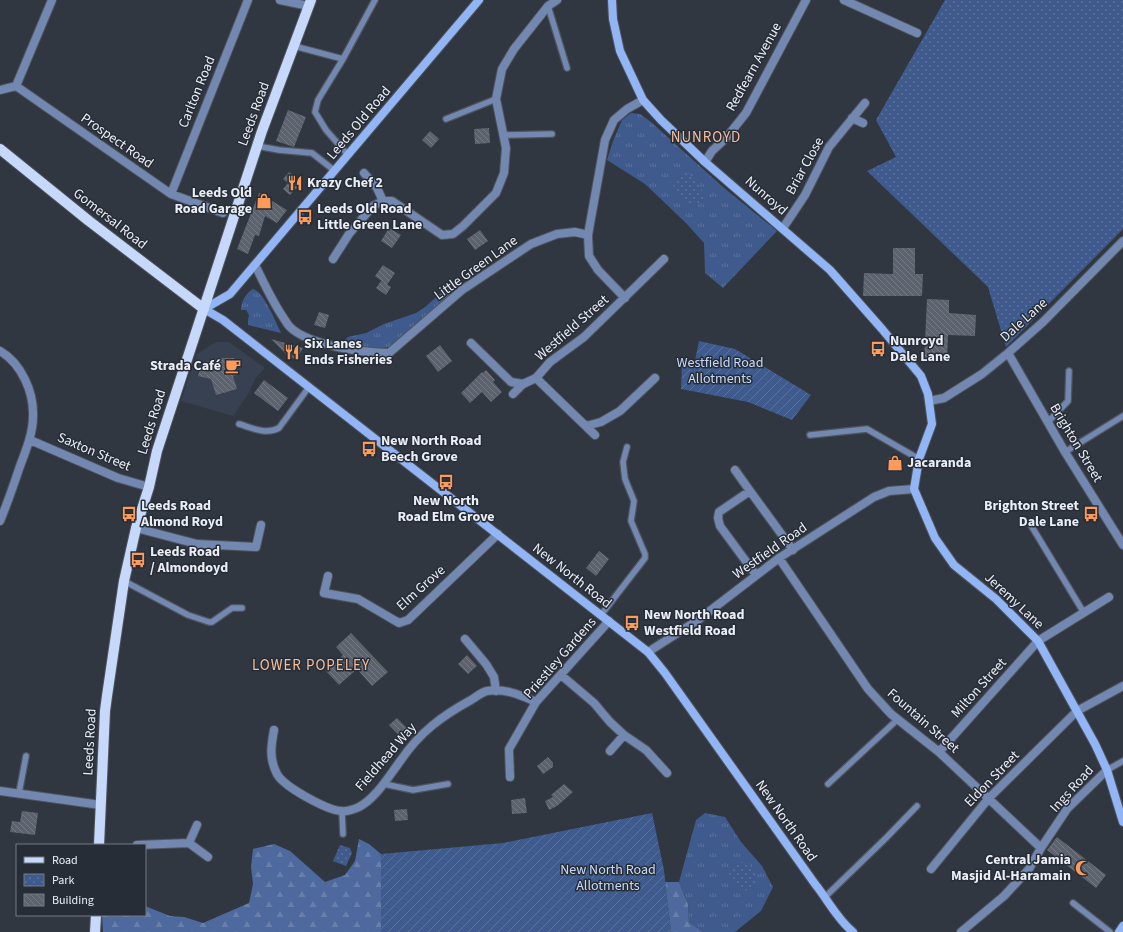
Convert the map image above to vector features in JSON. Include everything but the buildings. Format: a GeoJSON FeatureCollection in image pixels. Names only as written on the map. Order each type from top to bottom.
{"type":"FeatureCollection","features":[{"type":"Feature","properties":{"kind":"main road","name":"Leeds Road"},"geometry":{"type":"LineString","coordinates":[[99,844],[105,711],[124,581],[136,528],[149,488],[157,451],[257,146],[310,3]]}},
{"type":"Feature","properties":{"kind":"main road","name":"Gomersal Road"},"geometry":{"type":"LineString","coordinates":[[0,149],[89,221],[204,309]]}},
{"type":"Feature","properties":{"kind":"main road"},"geometry":{"type":"LineString","coordinates":[[95,932],[96,916]]}},
{"type":"Feature","properties":{"kind":"street"},"geometry":{"type":"LineString","coordinates":[[0,90],[16,86],[52,0]]}},
{"type":"Feature","properties":{"kind":"street","name":"Carlton Road"},"geometry":{"type":"LineString","coordinates":[[171,194],[248,0]]}},
{"type":"Feature","properties":{"kind":"street"},"geometry":{"type":"LineString","coordinates":[[280,0],[310,3]]}},
{"type":"Feature","properties":{"kind":"street","name":"Leeds Old Road"},"geometry":{"type":"LineString","coordinates":[[204,309],[230,294],[255,266],[479,0]]}},
{"type":"Feature","properties":{"kind":"street"},"geometry":{"type":"LineString","coordinates":[[333,259],[349,234],[368,211],[373,206],[383,201],[392,201],[442,235],[453,234],[496,193],[504,173],[506,148],[496,99],[502,69],[514,49],[548,6],[557,0]]}},
{"type":"Feature","properties":{"kind":"street","name":"Nunroyd"},"geometry":{"type":"LineString","coordinates":[[612,0],[613,19],[620,51],[643,100],[661,120],[705,162],[830,270],[921,376],[929,400]]}},
{"type":"Feature","properties":{"kind":"street","name":"Redfearn Avenue"},"geometry":{"type":"LineString","coordinates":[[705,162],[712,151],[726,138],[746,113],[806,0]]}},
{"type":"Feature","properties":{"kind":"street"},"geometry":{"type":"LineString","coordinates":[[844,0],[917,33]]}},
{"type":"Feature","properties":{"kind":"street","name":"Prospect Road"},"geometry":{"type":"LineString","coordinates":[[16,86],[171,194],[223,213]]}},
{"type":"Feature","properties":{"kind":"street"},"geometry":{"type":"LineString","coordinates":[[588,234],[605,140],[614,120],[627,109],[643,100]]}},
{"type":"Feature","properties":{"kind":"street","name":"Briar Close"},"geometry":{"type":"LineString","coordinates":[[783,228],[805,195],[828,147],[865,103]]}},
{"type":"Feature","properties":{"kind":"street"},"geometry":{"type":"LineString","coordinates":[[852,118],[863,123]]}},
{"type":"Feature","properties":{"kind":"street"},"geometry":{"type":"LineString","coordinates":[[364,174],[377,188],[383,201]]}},
{"type":"Feature","properties":{"kind":"street","name":"Little Green Lane"},"geometry":{"type":"LineString","coordinates":[[255,266],[290,327],[308,339],[341,347],[390,354],[462,290],[531,244],[557,234],[575,232],[588,234]]}},
{"type":"Feature","properties":{"kind":"street","name":"Westfield Street"},"geometry":{"type":"LineString","coordinates":[[588,234],[589,256],[598,270],[625,298]]}},
{"type":"Feature","properties":{"kind":"street","name":"Dale Lane"},"geometry":{"type":"LineString","coordinates":[[929,400],[944,398],[982,374],[1008,353],[1043,322],[1123,241]]}},
{"type":"Feature","properties":{"kind":"street","name":"Westfield Street"},"geometry":{"type":"LineString","coordinates":[[514,394],[523,384],[536,378],[550,362],[584,337],[664,259]]}},
{"type":"Feature","properties":{"kind":"street","name":"New North Road"},"geometry":{"type":"LineString","coordinates":[[204,309],[223,320],[648,652],[665,673],[825,897],[835,914],[853,932]]}},
{"type":"Feature","properties":{"kind":"street"},"geometry":{"type":"LineString","coordinates":[[471,343],[511,382],[523,384]]}},
{"type":"Feature","properties":{"kind":"street"},"geometry":{"type":"LineString","coordinates":[[0,351],[9,356],[22,374],[30,391],[33,416],[30,440],[0,521]]}},
{"type":"Feature","properties":{"kind":"street","name":"Brighton Street"},"geometry":{"type":"LineString","coordinates":[[1008,353],[1123,545]]}},
{"type":"Feature","properties":{"kind":"street","name":"Westfield Street"},"geometry":{"type":"LineString","coordinates":[[536,378],[595,435]]}},
{"type":"Feature","properties":{"kind":"street"},"geometry":{"type":"LineString","coordinates":[[586,426],[602,422],[620,411],[655,378]]}},
{"type":"Feature","properties":{"kind":"street"},"geometry":{"type":"LineString","coordinates":[[914,489],[919,459],[932,424],[929,400]]}},
{"type":"Feature","properties":{"kind":"street","name":"Saxton Street"},"geometry":{"type":"LineString","coordinates":[[30,440],[118,478],[149,488]]}},
{"type":"Feature","properties":{"kind":"street"},"geometry":{"type":"LineString","coordinates":[[735,470],[793,550]]}},
{"type":"Feature","properties":{"kind":"street","name":"Westfield Road"},"geometry":{"type":"LineString","coordinates":[[648,652],[698,620],[779,558],[874,497],[889,491],[914,489]]}},
{"type":"Feature","properties":{"kind":"street","name":"Jeremy Lane"},"geometry":{"type":"LineString","coordinates":[[914,489],[935,538],[954,565],[996,599],[1038,641],[1095,744],[1107,770],[1123,822]]}},
{"type":"Feature","properties":{"kind":"street"},"geometry":{"type":"LineString","coordinates":[[750,491],[719,512],[718,518],[720,526],[756,575]]}},
{"type":"Feature","properties":{"kind":"street"},"geometry":{"type":"LineString","coordinates":[[136,528],[197,544],[256,547],[261,525]]}},
{"type":"Feature","properties":{"kind":"street","name":"Elm Grove"},"geometry":{"type":"LineString","coordinates":[[328,576],[324,593],[358,599],[399,623],[408,620],[498,534]]}},
{"type":"Feature","properties":{"kind":"street","name":"Fountain Street"},"geometry":{"type":"LineString","coordinates":[[779,558],[868,689],[890,714],[939,752],[1041,848]]}},
{"type":"Feature","properties":{"kind":"street","name":"Milton Street"},"geometry":{"type":"LineString","coordinates":[[939,752],[1038,641],[1109,597]]}},
{"type":"Feature","properties":{"kind":"street","name":"Priestley Gardens"},"geometry":{"type":"LineString","coordinates":[[510,778],[509,749],[536,702],[609,621]]}},
{"type":"Feature","properties":{"kind":"street"},"geometry":{"type":"LineString","coordinates":[[465,639],[486,664],[494,677],[496,691]]}},
{"type":"Feature","properties":{"kind":"street"},"geometry":{"type":"LineString","coordinates":[[561,674],[594,703],[610,722],[624,735],[646,750],[667,773]]}},
{"type":"Feature","properties":{"kind":"street","name":"Eldon Street"},"geometry":{"type":"LineString","coordinates":[[931,869],[989,798],[1077,711],[1123,686]]}},
{"type":"Feature","properties":{"kind":"street","name":"Fieldhead Way"},"geometry":{"type":"LineString","coordinates":[[342,812],[359,808],[374,796],[425,730],[451,711],[486,691],[507,690],[536,702]]}},
{"type":"Feature","properties":{"kind":"street"},"geometry":{"type":"LineString","coordinates":[[274,730],[270,752],[277,775],[296,791],[329,808],[342,812]]}},
{"type":"Feature","properties":{"kind":"street"},"geometry":{"type":"LineString","coordinates":[[610,751],[624,735]]}},
{"type":"Feature","properties":{"kind":"street","name":"Ings Road"},"geometry":{"type":"LineString","coordinates":[[961,932],[1004,896],[1029,869],[1041,848],[1068,809],[1107,770]]}},
{"type":"Feature","properties":{"kind":"street"},"geometry":{"type":"LineString","coordinates":[[0,791],[101,805]]}},
{"type":"Feature","properties":{"kind":"street"},"geometry":{"type":"LineString","coordinates":[[189,843],[197,825]]}},
{"type":"Feature","properties":{"kind":"street"},"geometry":{"type":"LineString","coordinates":[[146,845],[189,843],[208,857]]}},
{"type":"Feature","properties":{"kind":"street"},"geometry":{"type":"LineString","coordinates":[[1120,932],[1123,926]]}},
{"type":"Feature","properties":{"kind":"lane"},"geometry":{"type":"LineString","coordinates":[[348,156],[326,130],[314,112],[318,100],[343,59],[375,0]]}},
{"type":"Feature","properties":{"kind":"lane"},"geometry":{"type":"LineString","coordinates":[[548,6],[566,68]]}},
{"type":"Feature","properties":{"kind":"lane"},"geometry":{"type":"LineString","coordinates":[[294,46],[343,59]]}},
{"type":"Feature","properties":{"kind":"lane"},"geometry":{"type":"LineString","coordinates":[[446,119],[496,99]]}},
{"type":"Feature","properties":{"kind":"lane"},"geometry":{"type":"LineString","coordinates":[[504,135],[552,134]]}},
{"type":"Feature","properties":{"kind":"lane"},"geometry":{"type":"LineString","coordinates":[[257,146],[312,153],[335,171]]}},
{"type":"Feature","properties":{"kind":"lane"},"geometry":{"type":"LineString","coordinates":[[1048,422],[1068,401],[1069,371]]}},
{"type":"Feature","properties":{"kind":"lane"},"geometry":{"type":"LineString","coordinates":[[239,424],[266,432],[279,428],[309,387]]}},
{"type":"Feature","properties":{"kind":"lane"},"geometry":{"type":"LineString","coordinates":[[1066,452],[1123,416]]}},
{"type":"Feature","properties":{"kind":"lane"},"geometry":{"type":"LineString","coordinates":[[810,435],[867,429],[919,459]]}},
{"type":"Feature","properties":{"kind":"lane"},"geometry":{"type":"LineString","coordinates":[[602,615],[645,558],[645,554],[631,521],[634,502],[625,479],[623,462],[627,447]]}},
{"type":"Feature","properties":{"kind":"lane"},"geometry":{"type":"LineString","coordinates":[[1029,522],[1084,613]]}},
{"type":"Feature","properties":{"kind":"lane"},"geometry":{"type":"LineString","coordinates":[[124,581],[188,615],[208,622],[212,622],[232,608],[242,608]]}},
{"type":"Feature","properties":{"kind":"lane"},"geometry":{"type":"LineString","coordinates":[[828,784],[898,719]]}},
{"type":"Feature","properties":{"kind":"lane"},"geometry":{"type":"LineString","coordinates":[[19,793],[26,756]]}},
{"type":"Feature","properties":{"kind":"lane"},"geometry":{"type":"LineString","coordinates":[[1107,770],[1123,761]]}},
{"type":"Feature","properties":{"kind":"lane"},"geometry":{"type":"LineString","coordinates":[[384,784],[413,790],[448,784]]}},
{"type":"Feature","properties":{"kind":"lane"},"geometry":{"type":"LineString","coordinates":[[825,897],[917,806]]}},
{"type":"Feature","properties":{"kind":"lane"},"geometry":{"type":"LineString","coordinates":[[342,812],[343,834]]}},
{"type":"Feature","properties":{"kind":"lane"},"geometry":{"type":"LineString","coordinates":[[1073,903],[1110,932]]}},
{"type":"Feature","properties":{"kind":"shaded area"},"geometry":{"type":"Polygon","coordinates":[[[216,342],[229,342],[265,368],[255,379],[249,393],[233,416],[181,401],[197,354],[216,342]]]}},
{"type":"Feature","properties":{"kind":"green space"},"geometry":{"type":"Polygon","coordinates":[[[945,0],[1123,0],[1123,229],[1006,347],[988,287],[867,171],[896,157],[876,120],[945,0]]]}},
{"type":"Feature","properties":{"kind":"green space"},"geometry":{"type":"Polygon","coordinates":[[[631,113],[640,114],[651,122],[723,187],[777,231],[723,288],[705,273],[704,243],[686,223],[645,184],[607,160],[622,120],[631,113]]]}},
{"type":"Feature","properties":{"kind":"green space"},"geometry":{"type":"Polygon","coordinates":[[[688,173],[697,182],[701,188],[705,200],[700,204],[690,205],[683,199],[673,185],[680,176],[688,173]]]}},
{"type":"Feature","properties":{"kind":"green space"},"geometry":{"type":"Polygon","coordinates":[[[448,287],[450,295],[389,347],[378,349],[342,343],[348,337],[366,333],[384,324],[416,313],[448,287]]]}},
{"type":"Feature","properties":{"kind":"green space"},"geometry":{"type":"Polygon","coordinates":[[[253,289],[257,291],[265,302],[281,333],[248,325],[249,315],[246,310],[241,310],[241,307],[246,296],[253,289]]]}},
{"type":"Feature","properties":{"kind":"green space","name":"Westfield Road Allotments"},"geometry":{"type":"Polygon","coordinates":[[[699,341],[735,349],[811,395],[792,420],[748,402],[681,389],[682,363],[694,365],[699,341]]]}},
{"type":"Feature","properties":{"kind":"green space","name":"New North Road Allotments"},"geometry":{"type":"Polygon","coordinates":[[[652,813],[664,870],[671,932],[381,932],[381,854],[503,843],[652,813]]]}},
{"type":"Feature","properties":{"kind":"green space"},"geometry":{"type":"Polygon","coordinates":[[[705,813],[725,817],[741,842],[762,866],[773,887],[761,911],[735,932],[703,932],[689,922],[688,904],[679,882],[696,820],[705,813]]]}},
{"type":"Feature","properties":{"kind":"green space"},"geometry":{"type":"Polygon","coordinates":[[[359,839],[369,844],[381,854],[381,932],[103,932],[102,916],[146,916],[146,906],[170,916],[184,917],[203,923],[249,903],[253,884],[251,867],[253,849],[274,844],[290,851],[325,882],[345,875],[355,861],[359,839]]]}},
{"type":"Feature","properties":{"kind":"green space"},"geometry":{"type":"Polygon","coordinates":[[[340,845],[350,848],[352,853],[346,866],[333,861],[340,845]]]}},
{"type":"Feature","properties":{"kind":"green space"},"geometry":{"type":"Polygon","coordinates":[[[747,861],[758,877],[751,889],[743,891],[728,873],[739,863],[747,861]]]}},
{"type":"Feature","properties":{"kind":"green space"},"geometry":{"type":"Polygon","coordinates":[[[665,882],[679,882],[688,904],[689,922],[703,932],[671,932],[665,882]]]}},
{"type":"Feature","properties":{"kind":"place","name":"Krazy Chef 2"},"geometry":{"type":"Point","coordinates":[295,183]}},
{"type":"Feature","properties":{"kind":"place","name":"Leeds Old Road Garage"},"geometry":{"type":"Point","coordinates":[264,201]}},
{"type":"Feature","properties":{"kind":"place","name":"Leeds Old Road Little Green Lane"},"geometry":{"type":"Point","coordinates":[305,217]}},
{"type":"Feature","properties":{"kind":"place","name":"Nunroyd Dale Lane"},"geometry":{"type":"Point","coordinates":[878,349]}},
{"type":"Feature","properties":{"kind":"place","name":"Six Lanes Ends Fisheries"},"geometry":{"type":"Point","coordinates":[292,352]}},
{"type":"Feature","properties":{"kind":"place","name":"Strada Café"},"geometry":{"type":"Point","coordinates":[233,366]}},
{"type":"Feature","properties":{"kind":"place","name":"New North Road Beech Grove"},"geometry":{"type":"Point","coordinates":[369,449]}},
{"type":"Feature","properties":{"kind":"place","name":"Jacaranda"},"geometry":{"type":"Point","coordinates":[895,463]}},
{"type":"Feature","properties":{"kind":"place","name":"New North Road Elm Grove"},"geometry":{"type":"Point","coordinates":[446,482]}},
{"type":"Feature","properties":{"kind":"place","name":"Leeds Road Almond Royd"},"geometry":{"type":"Point","coordinates":[129,514]}},
{"type":"Feature","properties":{"kind":"place","name":"Brighton Street Dale Lane"},"geometry":{"type":"Point","coordinates":[1091,514]}},
{"type":"Feature","properties":{"kind":"place","name":"Leeds Road / Almondoyd"},"geometry":{"type":"Point","coordinates":[138,560]}},
{"type":"Feature","properties":{"kind":"place","name":"New North Road Westfield Road"},"geometry":{"type":"Point","coordinates":[632,623]}},
{"type":"Feature","properties":{"kind":"place","name":"Central Jamia Masjid Al-Haramain"},"geometry":{"type":"Point","coordinates":[1083,868]}},
{"type":"Feature","properties":{"kind":"district","name":"NUNROYD"},"geometry":{"type":"Point","coordinates":[706,137]}},
{"type":"Feature","properties":{"kind":"district","name":"LOWER POPELEY"},"geometry":{"type":"Point","coordinates":[311,665]}}]}
